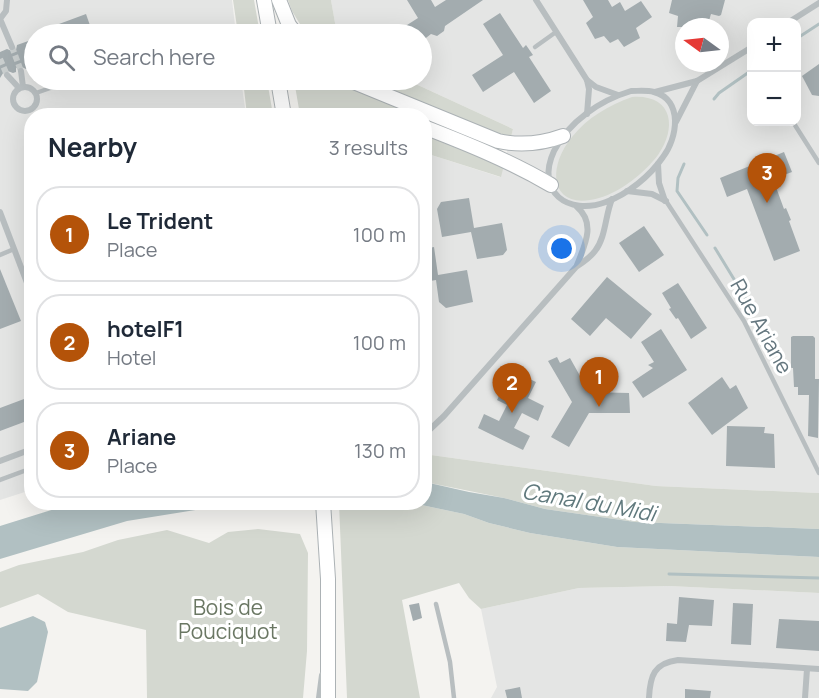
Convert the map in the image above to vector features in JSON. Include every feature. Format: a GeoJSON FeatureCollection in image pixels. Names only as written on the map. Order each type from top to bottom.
{"type":"FeatureCollection","features":[{"type":"Feature","properties":{"kind":"main road"},"geometry":{"type":"LineString","coordinates":[[264,0],[268,24]]}},
{"type":"Feature","properties":{"kind":"main road"},"geometry":{"type":"LineString","coordinates":[[273,0],[277,24]]}},
{"type":"Feature","properties":{"kind":"main road"},"geometry":{"type":"LineString","coordinates":[[279,0],[289,24]]}},
{"type":"Feature","properties":{"kind":"main road"},"geometry":{"type":"LineString","coordinates":[[281,90],[283,108]]}},
{"type":"Feature","properties":{"kind":"main road"},"geometry":{"type":"LineString","coordinates":[[283,90],[289,108]]}},
{"type":"Feature","properties":{"kind":"main road"},"geometry":{"type":"LineString","coordinates":[[373,90],[417,108]]}},
{"type":"Feature","properties":{"kind":"main road"},"geometry":{"type":"LineString","coordinates":[[432,114],[498,141],[514,144],[534,144],[563,136]]}},
{"type":"Feature","properties":{"kind":"main road"},"geometry":{"type":"LineString","coordinates":[[432,130],[520,166],[551,185]]}},
{"type":"Feature","properties":{"kind":"main road"},"geometry":{"type":"LineString","coordinates":[[324,510],[329,539],[337,698]]}},
{"type":"Feature","properties":{"kind":"main road"},"geometry":{"type":"LineString","coordinates":[[328,698],[331,510]]}},
{"type":"Feature","properties":{"kind":"street"},"geometry":{"type":"LineString","coordinates":[[8,0],[6,11],[0,19],[12,47]]}},
{"type":"Feature","properties":{"kind":"street"},"geometry":{"type":"LineString","coordinates":[[536,0],[587,80],[596,87],[618,95]]}},
{"type":"Feature","properties":{"kind":"street"},"geometry":{"type":"LineString","coordinates":[[795,18],[819,3]]}},
{"type":"Feature","properties":{"kind":"street"},"geometry":{"type":"LineString","coordinates":[[697,81],[676,122],[671,143],[658,164],[644,178],[626,191],[598,205],[577,206],[559,199],[551,185],[549,166],[563,136],[587,114],[618,95],[631,91],[655,92],[697,81],[747,49]]}},
{"type":"Feature","properties":{"kind":"street"},"geometry":{"type":"LineString","coordinates":[[21,71],[21,88],[14,94],[15,105],[24,112]]}},
{"type":"Feature","properties":{"kind":"street"},"geometry":{"type":"LineString","coordinates":[[7,75],[21,88]]}},
{"type":"Feature","properties":{"kind":"street"},"geometry":{"type":"LineString","coordinates":[[587,80],[589,89],[587,114]]}},
{"type":"Feature","properties":{"kind":"street"},"geometry":{"type":"LineString","coordinates":[[32,90],[36,93],[37,102],[33,108]]}},
{"type":"Feature","properties":{"kind":"street"},"geometry":{"type":"LineString","coordinates":[[655,92],[671,105],[676,122]]}},
{"type":"Feature","properties":{"kind":"street","name":"Rue Ariane"},"geometry":{"type":"LineString","coordinates":[[658,164],[659,183],[666,201]]}},
{"type":"Feature","properties":{"kind":"street"},"geometry":{"type":"LineString","coordinates":[[626,191],[652,195],[666,201]]}},
{"type":"Feature","properties":{"kind":"street"},"geometry":{"type":"LineString","coordinates":[[432,428],[576,267],[595,252],[602,238],[612,199]]}},
{"type":"Feature","properties":{"kind":"street"},"geometry":{"type":"LineString","coordinates":[[576,267],[585,244],[588,220],[577,206]]}},
{"type":"Feature","properties":{"kind":"street"},"geometry":{"type":"LineString","coordinates":[[0,212],[24,275]]}},
{"type":"Feature","properties":{"kind":"street"},"geometry":{"type":"LineString","coordinates":[[0,460],[24,452]]}},
{"type":"Feature","properties":{"kind":"street"},"geometry":{"type":"LineString","coordinates":[[319,698],[328,623]]}},
{"type":"Feature","properties":{"kind":"street"},"geometry":{"type":"LineString","coordinates":[[649,698],[651,679],[655,670],[668,661],[819,669]]}},
{"type":"Feature","properties":{"kind":"street"},"geometry":{"type":"LineString","coordinates":[[805,698],[807,669]]}},
{"type":"Feature","properties":{"kind":"lane"},"geometry":{"type":"LineString","coordinates":[[535,47],[556,32]]}},
{"type":"Feature","properties":{"kind":"lane"},"geometry":{"type":"LineString","coordinates":[[36,93],[44,90]]}},
{"type":"Feature","properties":{"kind":"lane"},"geometry":{"type":"LineString","coordinates":[[796,126],[819,163]]}},
{"type":"Feature","properties":{"kind":"lane","name":"Rue Ariane"},"geometry":{"type":"LineString","coordinates":[[666,201],[744,321],[819,473]]}},
{"type":"Feature","properties":{"kind":"lane"},"geometry":{"type":"LineString","coordinates":[[0,255],[14,249]]}},
{"type":"Feature","properties":{"kind":"lane"},"geometry":{"type":"LineString","coordinates":[[0,480],[24,471]]}},
{"type":"Feature","properties":{"kind":"lane"},"geometry":{"type":"LineString","coordinates":[[436,604],[450,662],[454,698]]}},
{"type":"Feature","properties":{"kind":"shaded area"},"geometry":{"type":"Polygon","coordinates":[[[0,0],[232,0],[235,24],[24,24],[24,90],[242,90],[245,108],[24,108],[24,492],[0,500],[0,0]]]}},
{"type":"Feature","properties":{"kind":"shaded area"},"geometry":{"type":"Polygon","coordinates":[[[331,0],[819,0],[819,493],[656,486],[432,455],[432,155],[500,177],[513,129],[429,90],[432,90],[432,24],[335,24],[331,0]]]}},
{"type":"Feature","properties":{"kind":"shaded area"},"geometry":{"type":"Polygon","coordinates":[[[432,484],[545,509],[635,522],[819,529],[819,557],[617,547],[530,533],[432,507],[432,484]]]}},
{"type":"Feature","properties":{"kind":"shaded area"},"geometry":{"type":"Polygon","coordinates":[[[51,510],[195,510],[127,521],[0,559],[0,526],[51,510]]]}},
{"type":"Feature","properties":{"kind":"shaded area"},"geometry":{"type":"Polygon","coordinates":[[[669,586],[819,593],[819,698],[491,698],[497,687],[481,609],[579,588],[669,586]]]}},
{"type":"Feature","properties":{"kind":"shaded area"},"geometry":{"type":"Polygon","coordinates":[[[33,616],[45,622],[48,632],[37,682],[28,691],[0,689],[0,628],[33,616]]]}},
{"type":"Feature","properties":{"kind":"green space"},"geometry":{"type":"Polygon","coordinates":[[[233,0],[254,0],[258,24],[237,24],[233,0]]]}},
{"type":"Feature","properties":{"kind":"green space"},"geometry":{"type":"Polygon","coordinates":[[[288,0],[331,0],[335,24],[300,24],[288,0]]]}},
{"type":"Feature","properties":{"kind":"green space"},"geometry":{"type":"Polygon","coordinates":[[[244,90],[269,90],[272,108],[246,108],[244,90]]]}},
{"type":"Feature","properties":{"kind":"green space"},"geometry":{"type":"Polygon","coordinates":[[[296,90],[359,90],[405,108],[299,108],[296,90]]]}},
{"type":"Feature","properties":{"kind":"green space"},"geometry":{"type":"Polygon","coordinates":[[[392,90],[429,90],[513,129],[511,137],[498,134],[392,90]]]}},
{"type":"Feature","properties":{"kind":"green space"},"geometry":{"type":"Polygon","coordinates":[[[632,97],[645,97],[656,101],[667,114],[668,134],[658,155],[639,175],[616,191],[583,201],[570,199],[562,193],[557,184],[558,162],[564,149],[578,130],[592,118],[607,108],[632,97]]]}},
{"type":"Feature","properties":{"kind":"green space"},"geometry":{"type":"Polygon","coordinates":[[[432,138],[504,165],[501,177],[432,155],[432,138]]]}},
{"type":"Feature","properties":{"kind":"green space"},"geometry":{"type":"Polygon","coordinates":[[[432,455],[656,486],[819,493],[819,529],[635,522],[545,509],[432,483],[432,455]]]}},
{"type":"Feature","properties":{"kind":"green space"},"geometry":{"type":"Polygon","coordinates":[[[432,507],[530,533],[617,547],[819,557],[819,593],[669,586],[579,588],[481,609],[469,598],[459,583],[402,600],[420,698],[347,698],[339,510],[432,510],[432,507]]]}},
{"type":"Feature","properties":{"kind":"green space","name":"Bois de Pouciquot"},"geometry":{"type":"Polygon","coordinates":[[[258,529],[300,534],[308,553],[307,651],[303,698],[147,698],[146,630],[68,612],[38,594],[0,608],[0,572],[19,565],[83,552],[118,540],[167,530],[209,543],[228,532],[258,529]]]}},
{"type":"Feature","properties":{"kind":"building"},"geometry":{"type":"Polygon","coordinates":[[[407,0],[431,0],[435,7],[446,0],[483,0],[445,26],[444,31],[437,36],[432,34],[432,24],[409,24],[418,18],[407,0]]]}},
{"type":"Feature","properties":{"kind":"building"},"geometry":{"type":"Polygon","coordinates":[[[583,0],[608,0],[612,7],[620,2],[625,11],[641,1],[652,17],[636,28],[640,38],[624,47],[618,39],[610,43],[604,36],[595,39],[586,23],[593,17],[583,0]]]}},
{"type":"Feature","properties":{"kind":"building"},"geometry":{"type":"Polygon","coordinates":[[[672,0],[725,0],[719,16],[711,14],[710,18],[678,18],[678,16],[669,13],[672,0]]]}},
{"type":"Feature","properties":{"kind":"building"},"geometry":{"type":"Polygon","coordinates":[[[500,13],[523,48],[526,45],[533,55],[529,57],[551,91],[534,103],[514,72],[483,92],[472,75],[503,55],[483,24],[500,13]]]}},
{"type":"Feature","properties":{"kind":"building"},"geometry":{"type":"Polygon","coordinates":[[[86,14],[90,24],[59,24],[86,14]]]}},
{"type":"Feature","properties":{"kind":"building"},"geometry":{"type":"Polygon","coordinates":[[[24,43],[24,68],[20,66],[13,73],[5,70],[0,78],[0,52],[7,49],[14,52],[17,45],[24,43]]]}},
{"type":"Feature","properties":{"kind":"building"},"geometry":{"type":"Polygon","coordinates":[[[819,64],[819,96],[812,95],[802,76],[819,64]]]}},
{"type":"Feature","properties":{"kind":"building"},"geometry":{"type":"Polygon","coordinates":[[[784,152],[792,172],[773,179],[784,209],[786,208],[791,220],[789,221],[800,251],[774,261],[747,189],[727,197],[720,178],[784,152]]]}},
{"type":"Feature","properties":{"kind":"building"},"geometry":{"type":"Polygon","coordinates":[[[469,198],[474,228],[502,223],[507,250],[503,255],[477,259],[471,232],[442,237],[437,209],[441,202],[469,198]]]}},
{"type":"Feature","properties":{"kind":"building"},"geometry":{"type":"Polygon","coordinates":[[[644,226],[664,255],[639,272],[619,243],[644,226]]]}},
{"type":"Feature","properties":{"kind":"building"},"geometry":{"type":"Polygon","coordinates":[[[432,247],[434,247],[438,275],[467,270],[473,302],[446,308],[439,302],[436,280],[432,281],[432,247]]]}},
{"type":"Feature","properties":{"kind":"building"},"geometry":{"type":"Polygon","coordinates":[[[0,269],[21,321],[0,329],[0,269]]]}},
{"type":"Feature","properties":{"kind":"building"},"geometry":{"type":"Polygon","coordinates":[[[607,277],[652,314],[631,339],[606,318],[590,336],[571,319],[607,277]]]}},
{"type":"Feature","properties":{"kind":"building"},"geometry":{"type":"Polygon","coordinates":[[[678,283],[707,328],[691,339],[678,318],[676,319],[669,309],[671,308],[662,293],[678,283]]]}},
{"type":"Feature","properties":{"kind":"building"},"geometry":{"type":"Polygon","coordinates":[[[661,329],[687,370],[643,398],[632,382],[653,368],[648,365],[654,362],[641,342],[661,329]]]}},
{"type":"Feature","properties":{"kind":"building"},"geometry":{"type":"Polygon","coordinates":[[[813,336],[815,338],[815,379],[819,379],[818,438],[808,436],[809,395],[798,395],[798,387],[794,387],[793,368],[791,368],[791,337],[813,336]]]}},
{"type":"Feature","properties":{"kind":"building"},"geometry":{"type":"Polygon","coordinates":[[[557,357],[560,363],[570,358],[589,392],[629,393],[630,413],[589,413],[569,447],[551,437],[572,402],[548,361],[557,357]]]}},
{"type":"Feature","properties":{"kind":"building"},"geometry":{"type":"Polygon","coordinates":[[[521,375],[536,382],[528,398],[544,406],[538,421],[522,413],[514,428],[530,436],[523,450],[478,428],[484,414],[499,421],[507,405],[497,400],[503,388],[513,392],[521,375]]]}},
{"type":"Feature","properties":{"kind":"building"},"geometry":{"type":"Polygon","coordinates":[[[722,377],[730,389],[736,385],[748,408],[712,435],[688,403],[722,377]]]}},
{"type":"Feature","properties":{"kind":"building"},"geometry":{"type":"Polygon","coordinates":[[[24,399],[24,422],[0,431],[0,408],[24,399]]]}},
{"type":"Feature","properties":{"kind":"building"},"geometry":{"type":"Polygon","coordinates":[[[727,426],[765,427],[764,433],[774,434],[775,468],[726,466],[727,426]]]}},
{"type":"Feature","properties":{"kind":"building"},"geometry":{"type":"Polygon","coordinates":[[[679,597],[714,600],[712,626],[689,625],[686,642],[666,641],[667,623],[677,624],[679,597]]]}},
{"type":"Feature","properties":{"kind":"building"},"geometry":{"type":"Polygon","coordinates":[[[419,603],[422,618],[413,621],[409,605],[419,603]]]}},
{"type":"Feature","properties":{"kind":"building"},"geometry":{"type":"Polygon","coordinates":[[[733,603],[753,604],[751,645],[731,644],[733,603]]]}},
{"type":"Feature","properties":{"kind":"building"},"geometry":{"type":"Polygon","coordinates":[[[779,619],[819,621],[819,651],[776,648],[779,619]]]}},
{"type":"Feature","properties":{"kind":"building"},"geometry":{"type":"Polygon","coordinates":[[[520,687],[522,698],[507,698],[505,690],[520,687]]]}},
{"type":"Feature","properties":{"kind":"building"},"geometry":{"type":"Polygon","coordinates":[[[685,689],[711,691],[710,698],[685,698],[685,689]]]}},
{"type":"Feature","properties":{"kind":"waterway"},"geometry":{"type":"LineString","coordinates":[[801,36],[819,24]]}},
{"type":"Feature","properties":{"kind":"waterway"},"geometry":{"type":"LineString","coordinates":[[714,99],[749,72]]}},
{"type":"Feature","properties":{"kind":"waterway"},"geometry":{"type":"LineString","coordinates":[[684,164],[678,178],[677,191],[707,235]]}},
{"type":"Feature","properties":{"kind":"waterway"},"geometry":{"type":"LineString","coordinates":[[715,248],[754,312]]}},
{"type":"Feature","properties":{"kind":"waterway"},"geometry":{"type":"LineString","coordinates":[[669,574],[819,578]]}},
{"type":"Feature","properties":{"kind":"tunnel"},"geometry":{"type":"LineString","coordinates":[[12,47],[21,71]]}},
{"type":"Feature","properties":{"kind":"tunnel"},"geometry":{"type":"LineString","coordinates":[[0,59],[7,75]]}},
{"type":"Feature","properties":{"kind":"place","name":"Ariane"},"geometry":{"type":"Point","coordinates":[767,203]}},
{"type":"Feature","properties":{"kind":"place","name":"Le Trident"},"geometry":{"type":"Point","coordinates":[599,407]}},
{"type":"Feature","properties":{"kind":"place","name":"hotelF1"},"geometry":{"type":"Point","coordinates":[512,413]}},
{"type":"Feature","properties":{"kind":"water label","name":"Canal du Midi"},"geometry":{"type":"Point","coordinates":[589,502]}}]}
